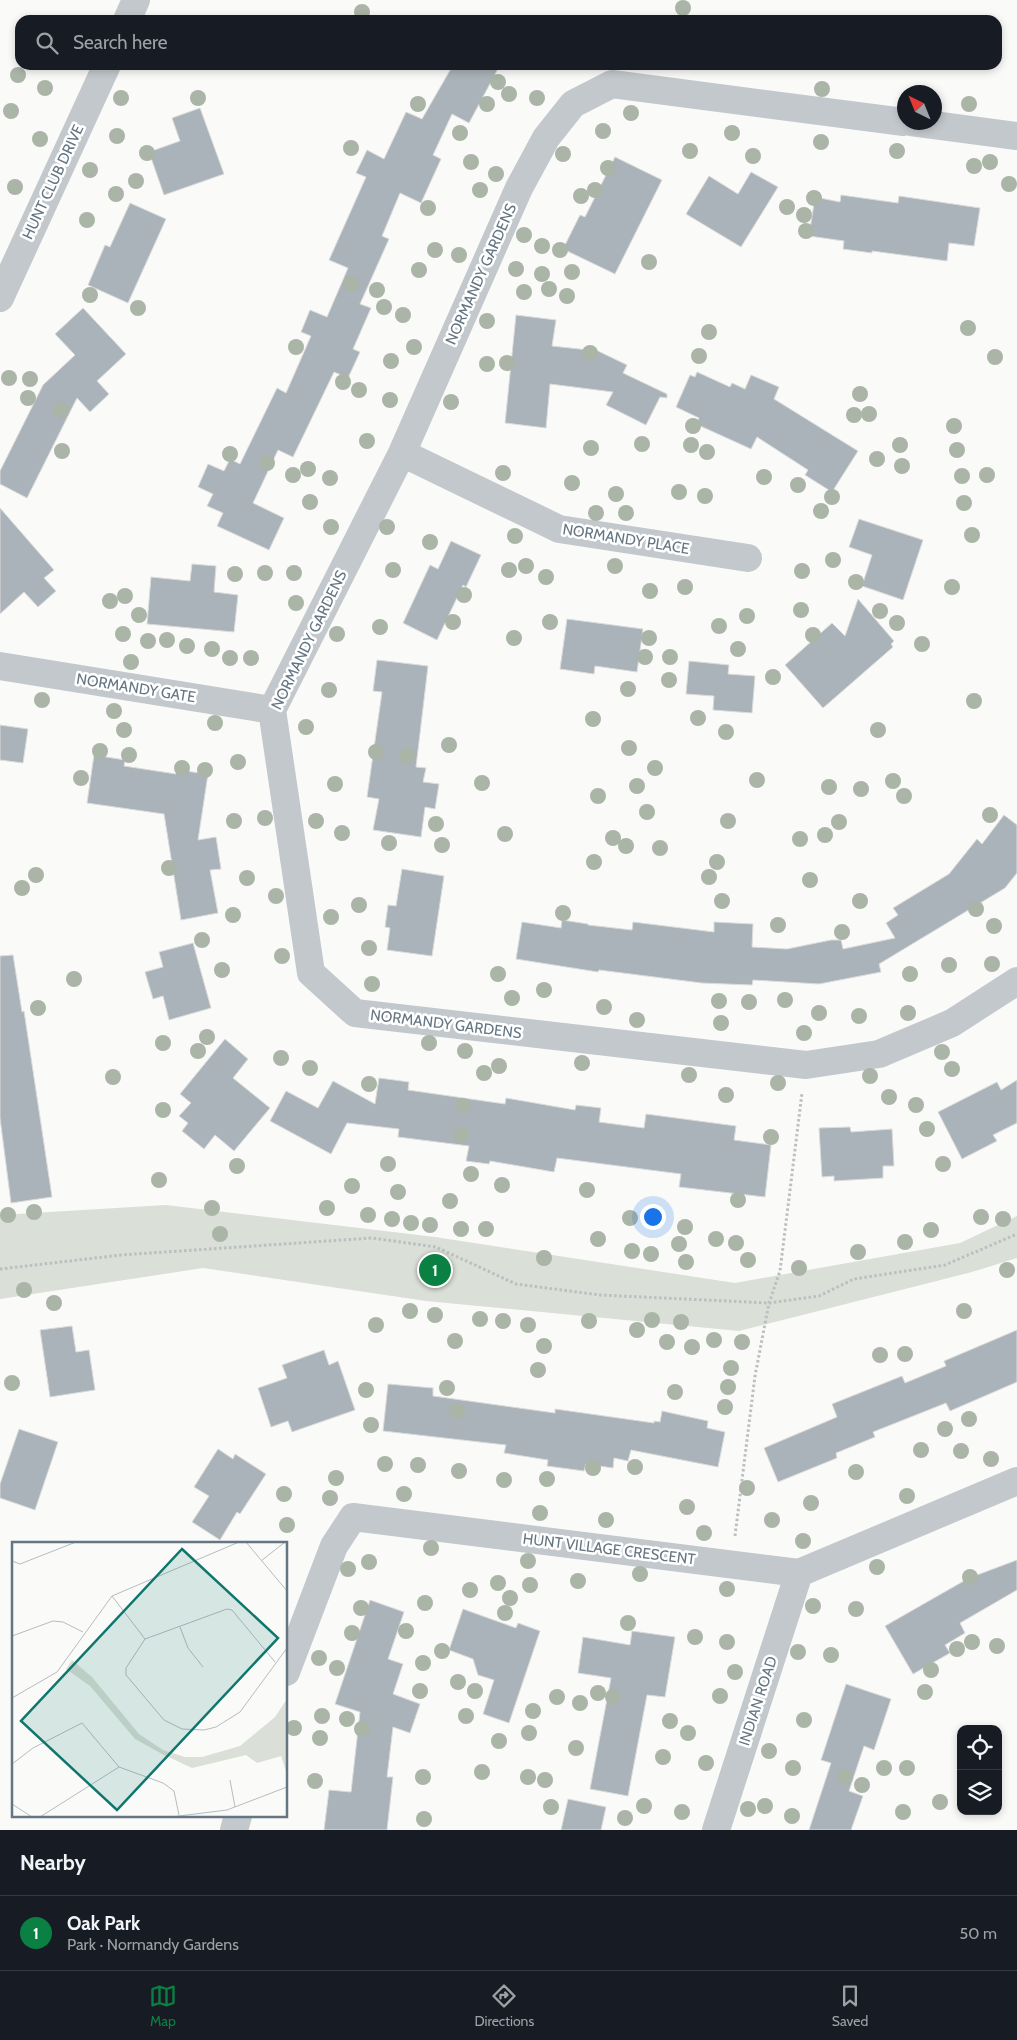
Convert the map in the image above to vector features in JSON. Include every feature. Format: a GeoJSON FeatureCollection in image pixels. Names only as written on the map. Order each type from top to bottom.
{"type":"FeatureCollection","features":[{"type":"Feature","properties":{"kind":"street"},"geometry":{"type":"LineString","coordinates":[[129,15],[136,0]]}},
{"type":"Feature","properties":{"kind":"street","name":"HUNT CLUB DRIVE"},"geometry":{"type":"LineString","coordinates":[[0,298],[104,70]]}},
{"type":"Feature","properties":{"kind":"street","name":"NORMANDY GARDENS"},"geometry":{"type":"LineString","coordinates":[[897,121],[612,84],[573,104],[546,138],[519,188],[402,453],[272,710],[311,973],[355,1012],[806,1065],[879,1054],[952,1023],[1017,981]]}},
{"type":"Feature","properties":{"kind":"street"},"geometry":{"type":"LineString","coordinates":[[942,126],[1017,136]]}},
{"type":"Feature","properties":{"kind":"street","name":"NORMANDY PLACE"},"geometry":{"type":"LineString","coordinates":[[402,453],[559,529],[748,558]]}},
{"type":"Feature","properties":{"kind":"street","name":"NORMANDY GATE"},"geometry":{"type":"LineString","coordinates":[[0,666],[272,710]]}},
{"type":"Feature","properties":{"kind":"street","name":"HUNT VILLAGE CRESCENT"},"geometry":{"type":"LineString","coordinates":[[288,1667],[334,1546],[353,1517],[799,1573],[1017,1481]]}},
{"type":"Feature","properties":{"kind":"street","name":"INDIAN ROAD"},"geometry":{"type":"LineString","coordinates":[[716,1830],[799,1573]]}},
{"type":"Feature","properties":{"kind":"path"},"geometry":{"type":"LineString","coordinates":[[731,1565],[755,1376],[769,1303],[780,1271],[806,1065]]}},
{"type":"Feature","properties":{"kind":"path"},"geometry":{"type":"LineString","coordinates":[[0,1269],[121,1255],[372,1238],[436,1247],[516,1284],[600,1295],[769,1303],[819,1296],[854,1280],[945,1266],[1017,1234]]}},
{"type":"Feature","properties":{"kind":"shaded area"},"geometry":{"type":"Polygon","coordinates":[[[166,1205],[435,1237],[735,1283],[960,1243],[1017,1216],[1017,1258],[972,1272],[739,1331],[426,1301],[203,1268],[0,1299],[0,1215],[166,1205]]]}},
{"type":"Feature","properties":{"kind":"building"},"geometry":{"type":"Polygon","coordinates":[[[450,70],[497,70],[469,123],[452,114],[433,155],[441,159],[421,203],[400,193],[382,236],[389,239],[360,304],[371,308],[353,349],[360,352],[348,378],[334,372],[293,457],[278,450],[253,503],[284,518],[269,550],[217,526],[223,513],[207,506],[213,494],[198,487],[208,464],[224,471],[230,459],[240,464],[277,388],[286,393],[311,336],[301,332],[310,310],[327,317],[348,268],[329,260],[366,177],[356,173],[367,150],[384,159],[406,112],[422,119],[450,70]]]}},
{"type":"Feature","properties":{"kind":"building"},"geometry":{"type":"Polygon","coordinates":[[[200,108],[224,174],[164,195],[149,152],[180,141],[172,118],[200,108]]]}},
{"type":"Feature","properties":{"kind":"building"},"geometry":{"type":"Polygon","coordinates":[[[615,157],[662,180],[615,274],[563,249],[580,215],[585,217],[615,157]]]}},
{"type":"Feature","properties":{"kind":"building"},"geometry":{"type":"Polygon","coordinates":[[[751,172],[778,187],[741,247],[686,214],[709,176],[738,194],[751,172]]]}},
{"type":"Feature","properties":{"kind":"building"},"geometry":{"type":"Polygon","coordinates":[[[841,195],[898,203],[899,196],[980,208],[974,246],[949,243],[947,261],[843,249],[844,241],[809,236],[815,197],[840,202],[841,195]]]}},
{"type":"Feature","properties":{"kind":"building"},"geometry":{"type":"Polygon","coordinates":[[[130,203],[166,219],[128,303],[88,285],[105,245],[110,247],[130,203]]]}},
{"type":"Feature","properties":{"kind":"building"},"geometry":{"type":"Polygon","coordinates":[[[83,308],[126,354],[97,381],[109,394],[90,412],[77,398],[27,498],[0,484],[0,471],[43,385],[75,355],[55,334],[83,308]]]}},
{"type":"Feature","properties":{"kind":"building"},"geometry":{"type":"Polygon","coordinates":[[[516,315],[556,320],[552,346],[598,351],[627,365],[623,373],[667,394],[667,398],[660,397],[646,425],[606,405],[613,392],[550,384],[546,428],[505,423],[516,315]]]}},
{"type":"Feature","properties":{"kind":"building"},"geometry":{"type":"Polygon","coordinates":[[[697,372],[730,387],[732,383],[745,389],[751,375],[779,387],[774,399],[858,451],[832,492],[805,475],[808,470],[757,437],[751,449],[696,424],[699,418],[676,407],[690,375],[695,377],[697,372]]]}},
{"type":"Feature","properties":{"kind":"building"},"geometry":{"type":"Polygon","coordinates":[[[0,508],[54,570],[44,578],[56,591],[38,607],[24,592],[0,614],[0,508]]]}},
{"type":"Feature","properties":{"kind":"building"},"geometry":{"type":"Polygon","coordinates":[[[859,519],[923,540],[903,600],[862,586],[872,555],[849,547],[859,519]]]}},
{"type":"Feature","properties":{"kind":"building"},"geometry":{"type":"Polygon","coordinates":[[[451,541],[481,555],[466,587],[463,585],[437,640],[403,623],[430,565],[438,569],[451,541]]]}},
{"type":"Feature","properties":{"kind":"building"},"geometry":{"type":"Polygon","coordinates":[[[192,564],[216,566],[214,592],[238,595],[234,632],[147,624],[151,577],[190,581],[192,564]]]}},
{"type":"Feature","properties":{"kind":"building"},"geometry":{"type":"Polygon","coordinates":[[[858,599],[894,641],[891,644],[893,647],[823,708],[785,665],[832,623],[845,636],[858,599]]]}},
{"type":"Feature","properties":{"kind":"building"},"geometry":{"type":"Polygon","coordinates":[[[567,619],[643,629],[637,672],[595,666],[594,674],[560,669],[567,619]]]}},
{"type":"Feature","properties":{"kind":"building"},"geometry":{"type":"Polygon","coordinates":[[[377,660],[428,666],[416,767],[426,768],[423,782],[439,784],[435,809],[425,807],[421,837],[373,830],[379,799],[367,797],[382,692],[373,691],[377,660]]]}},
{"type":"Feature","properties":{"kind":"building"},"geometry":{"type":"Polygon","coordinates":[[[689,661],[729,665],[728,674],[755,676],[752,713],[713,710],[714,696],[686,694],[689,661]]]}},
{"type":"Feature","properties":{"kind":"building"},"geometry":{"type":"Polygon","coordinates":[[[0,725],[28,729],[23,763],[0,760],[0,725]]]}},
{"type":"Feature","properties":{"kind":"building"},"geometry":{"type":"Polygon","coordinates":[[[94,755],[125,760],[124,766],[176,774],[177,770],[208,774],[198,840],[216,837],[221,869],[210,870],[218,913],[181,920],[164,814],[87,803],[94,755]]]}},
{"type":"Feature","properties":{"kind":"building"},"geometry":{"type":"Polygon","coordinates":[[[1004,815],[1017,825],[1017,873],[1005,888],[879,964],[881,972],[819,984],[753,980],[752,985],[702,983],[599,970],[598,972],[516,959],[522,922],[561,928],[562,920],[632,930],[633,922],[714,932],[714,922],[753,924],[752,947],[787,949],[831,940],[841,940],[843,949],[895,938],[886,923],[898,915],[893,908],[949,874],[977,839],[982,844],[1004,815]]]}},
{"type":"Feature","properties":{"kind":"building"},"geometry":{"type":"Polygon","coordinates":[[[402,869],[444,876],[432,956],[387,950],[390,928],[385,927],[388,905],[396,906],[402,869]]]}},
{"type":"Feature","properties":{"kind":"building"},"geometry":{"type":"Polygon","coordinates":[[[193,943],[211,1008],[169,1020],[163,996],[153,999],[145,972],[163,967],[159,952],[193,943]]]}},
{"type":"Feature","properties":{"kind":"building"},"geometry":{"type":"Polygon","coordinates":[[[13,955],[22,1012],[24,1011],[52,1197],[11,1203],[0,1118],[0,956],[13,955]]]}},
{"type":"Feature","properties":{"kind":"building"},"geometry":{"type":"Polygon","coordinates":[[[225,1039],[248,1059],[233,1078],[270,1108],[234,1151],[215,1135],[204,1149],[182,1131],[188,1123],[179,1116],[191,1103],[180,1094],[225,1039]]]}},
{"type":"Feature","properties":{"kind":"building"},"geometry":{"type":"Polygon","coordinates":[[[379,1078],[409,1082],[408,1090],[505,1104],[506,1098],[575,1110],[576,1105],[601,1108],[599,1122],[644,1128],[646,1114],[736,1126],[734,1140],[771,1145],[765,1197],[679,1187],[681,1174],[557,1158],[554,1172],[490,1161],[489,1164],[466,1161],[469,1146],[398,1137],[399,1129],[347,1123],[331,1154],[270,1121],[286,1091],[318,1108],[333,1081],[375,1104],[379,1078]]]}},
{"type":"Feature","properties":{"kind":"building"},"geometry":{"type":"Polygon","coordinates":[[[1017,1080],[1017,1123],[993,1135],[997,1141],[962,1159],[938,1112],[997,1082],[1001,1090],[1017,1080]]]}},
{"type":"Feature","properties":{"kind":"building"},"geometry":{"type":"Polygon","coordinates":[[[850,1127],[851,1132],[892,1129],[894,1166],[883,1166],[883,1178],[834,1181],[834,1176],[822,1177],[819,1128],[850,1127]]]}},
{"type":"Feature","properties":{"kind":"building"},"geometry":{"type":"Polygon","coordinates":[[[72,1326],[76,1352],[89,1350],[95,1390],[50,1397],[40,1330],[72,1326]]]}},
{"type":"Feature","properties":{"kind":"building"},"geometry":{"type":"Polygon","coordinates":[[[1017,1330],[1017,1382],[950,1411],[946,1403],[873,1432],[875,1437],[836,1453],[837,1458],[778,1482],[764,1448],[837,1417],[832,1404],[902,1376],[905,1383],[946,1366],[944,1361],[1017,1330]]]}},
{"type":"Feature","properties":{"kind":"building"},"geometry":{"type":"Polygon","coordinates":[[[324,1350],[329,1365],[338,1361],[355,1410],[292,1432],[288,1421],[271,1427],[258,1388],[287,1378],[282,1365],[324,1350]]]}},
{"type":"Feature","properties":{"kind":"building"},"geometry":{"type":"Polygon","coordinates":[[[388,1384],[433,1388],[433,1396],[555,1413],[555,1409],[654,1423],[654,1421],[660,1422],[662,1411],[708,1421],[707,1428],[725,1432],[718,1467],[631,1450],[628,1461],[614,1458],[613,1468],[586,1464],[584,1471],[547,1466],[548,1460],[504,1453],[506,1445],[383,1431],[388,1384]]]}},
{"type":"Feature","properties":{"kind":"building"},"geometry":{"type":"Polygon","coordinates":[[[19,1429],[58,1442],[35,1510],[0,1498],[0,1484],[19,1429]]]}},
{"type":"Feature","properties":{"kind":"building"},"geometry":{"type":"Polygon","coordinates":[[[218,1449],[233,1459],[235,1454],[266,1474],[240,1514],[237,1512],[220,1540],[192,1522],[209,1496],[194,1487],[218,1449]]]}},
{"type":"Feature","properties":{"kind":"building"},"geometry":{"type":"Polygon","coordinates":[[[1017,1560],[1017,1590],[960,1623],[965,1633],[945,1645],[950,1653],[913,1674],[885,1626],[969,1578],[1017,1560]]]}},
{"type":"Feature","properties":{"kind":"building"},"geometry":{"type":"Polygon","coordinates":[[[370,1600],[404,1612],[388,1659],[403,1664],[393,1694],[420,1704],[410,1733],[393,1727],[387,1777],[393,1777],[387,1830],[324,1830],[329,1790],[351,1792],[360,1712],[335,1704],[370,1600]]]}},
{"type":"Feature","properties":{"kind":"building"},"geometry":{"type":"Polygon","coordinates":[[[463,1609],[516,1628],[518,1623],[540,1631],[509,1723],[483,1714],[494,1680],[478,1675],[473,1659],[449,1650],[463,1609]]]}},
{"type":"Feature","properties":{"kind":"building"},"geometry":{"type":"Polygon","coordinates":[[[632,1631],[675,1637],[665,1697],[647,1695],[628,1796],[590,1789],[611,1678],[578,1673],[583,1637],[630,1645],[632,1631]]]}},
{"type":"Feature","properties":{"kind":"building"},"geometry":{"type":"Polygon","coordinates":[[[846,1684],[891,1699],[874,1750],[864,1746],[849,1791],[863,1796],[851,1830],[809,1830],[831,1763],[821,1760],[846,1684]]]}},
{"type":"Feature","properties":{"kind":"building"},"geometry":{"type":"Polygon","coordinates":[[[568,1799],[606,1807],[601,1830],[561,1830],[568,1799]]]}},
{"type":"Feature","properties":{"kind":"place","name":"Oak Park"},"geometry":{"type":"Point","coordinates":[435,1270]}}]}
